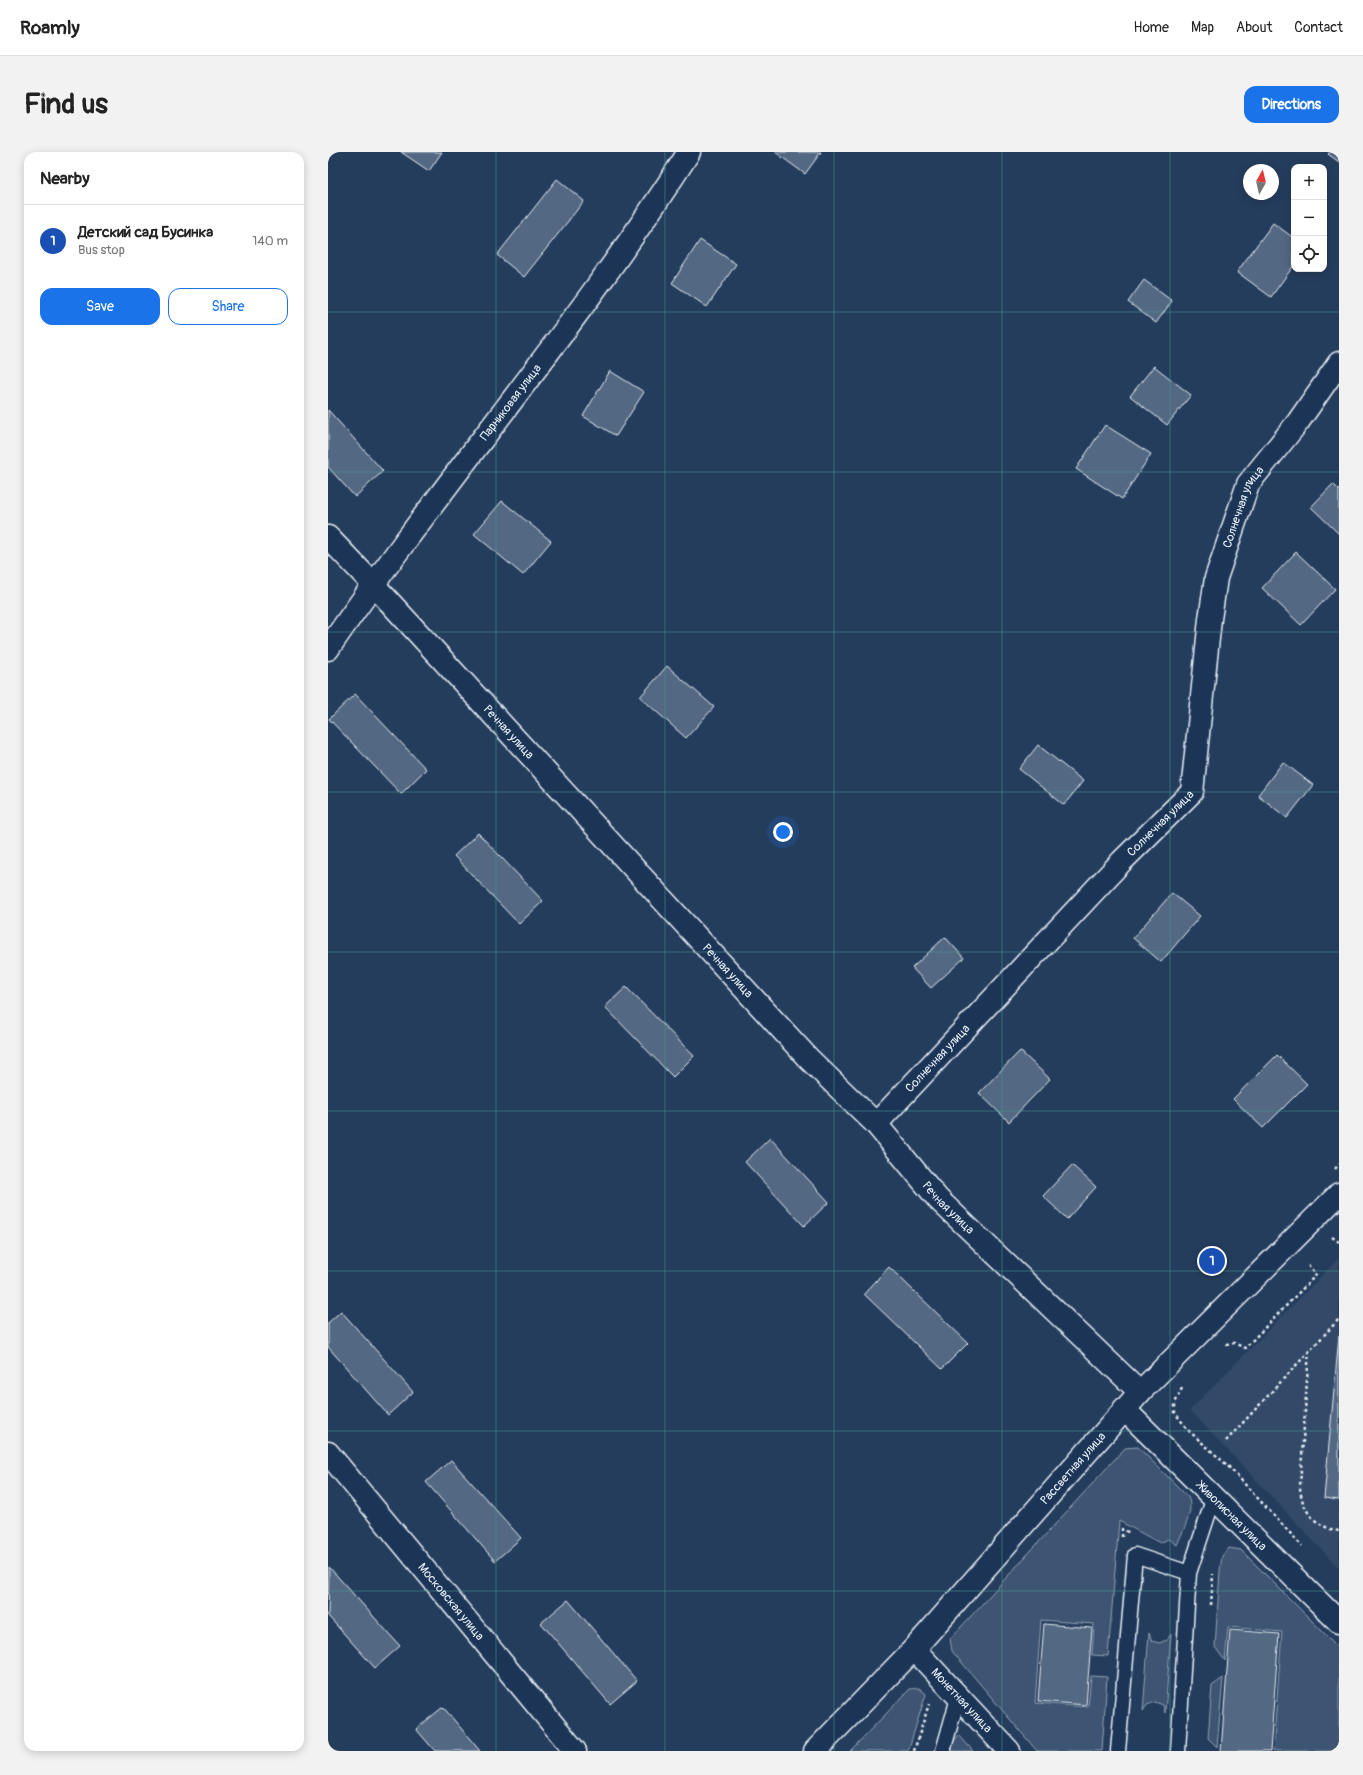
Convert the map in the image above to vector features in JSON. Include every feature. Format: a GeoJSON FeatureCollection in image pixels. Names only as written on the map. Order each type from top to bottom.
{"type":"FeatureCollection","features":[{"type":"Feature","properties":{"kind":"street","name":"Парниковая улица"},"geometry":{"type":"LineString","coordinates":[[328,649],[373,584],[533,374],[654,206],[689,152]]}},
{"type":"Feature","properties":{"kind":"street","name":"Солнечная улица"},"geometry":{"type":"LineString","coordinates":[[876,1124],[1106,878],[1192,792],[1210,619],[1216,578],[1248,484],[1298,422],[1339,363]]}},
{"type":"Feature","properties":{"kind":"street","name":"Речная улица"},"geometry":{"type":"LineString","coordinates":[[328,537],[373,584],[792,1041],[876,1124],[938,1198],[1140,1392]]}},
{"type":"Feature","properties":{"kind":"street","name":"Рассветная улица"},"geometry":{"type":"LineString","coordinates":[[815,1751],[914,1649],[1124,1409],[1339,1194]]}},
{"type":"Feature","properties":{"kind":"street","name":"Живописная улица"},"geometry":{"type":"LineString","coordinates":[[1124,1409],[1339,1622]]}},
{"type":"Feature","properties":{"kind":"street","name":"Московская улица"},"geometry":{"type":"LineString","coordinates":[[328,1453],[575,1751]]}},
{"type":"Feature","properties":{"kind":"street","name":"Монетная улица"},"geometry":{"type":"LineString","coordinates":[[914,1649],[1009,1751]]}},
{"type":"Feature","properties":{"kind":"lane"},"geometry":{"type":"LineString","coordinates":[[1178,1751],[1189,1573],[1214,1497]]}},
{"type":"Feature","properties":{"kind":"lane"},"geometry":{"type":"LineString","coordinates":[[1118,1751],[1135,1555],[1189,1573]]}},
{"type":"Feature","properties":{"kind":"lane"},"geometry":{"type":"LineString","coordinates":[[943,1751],[958,1698]]}},
{"type":"Feature","properties":{"kind":"path"},"geometry":{"type":"LineString","coordinates":[[1327,1238],[1333,1237],[1339,1242]]}},
{"type":"Feature","properties":{"kind":"path"},"geometry":{"type":"LineString","coordinates":[[1221,1349],[1226,1344],[1234,1343],[1245,1348],[1256,1337],[1316,1275],[1308,1266],[1308,1260]]}},
{"type":"Feature","properties":{"kind":"path"},"geometry":{"type":"LineString","coordinates":[[1226,1441],[1339,1318]]}},
{"type":"Feature","properties":{"kind":"path"},"geometry":{"type":"LineString","coordinates":[[1309,1350],[1300,1486],[1301,1499],[1309,1514],[1315,1521],[1329,1529],[1339,1531]]}},
{"type":"Feature","properties":{"kind":"path"},"geometry":{"type":"LineString","coordinates":[[1186,1384],[1175,1403],[1175,1413],[1189,1431],[1227,1465],[1307,1552]]}},
{"type":"Feature","properties":{"kind":"path"},"geometry":{"type":"LineString","coordinates":[[1122,1529],[1135,1536]]}},
{"type":"Feature","properties":{"kind":"path"},"geometry":{"type":"LineString","coordinates":[[914,1751],[930,1698]]}},
{"type":"Feature","properties":{"kind":"shaded area"},"geometry":{"type":"Polygon","coordinates":[[[1339,1258],[1339,1568],[1190,1410],[1339,1258]]]}},
{"type":"Feature","properties":{"kind":"shaded area"},"geometry":{"type":"Polygon","coordinates":[[[1138,1447],[1188,1497],[1190,1503],[1189,1515],[1177,1545],[1168,1539],[1160,1543],[1119,1521],[1108,1656],[1092,1655],[1094,1624],[1041,1620],[1035,1703],[1088,1707],[1091,1676],[1107,1677],[1102,1751],[1037,1751],[952,1651],[950,1639],[1125,1448],[1138,1447]]]}},
{"type":"Feature","properties":{"kind":"shaded area"},"geometry":{"type":"Polygon","coordinates":[[[1229,1548],[1241,1550],[1339,1648],[1339,1751],[1273,1751],[1282,1632],[1228,1627],[1225,1661],[1215,1647],[1222,1556],[1229,1548]]]}},
{"type":"Feature","properties":{"kind":"shaded area"},"geometry":{"type":"Polygon","coordinates":[[[1149,1633],[1152,1641],[1159,1643],[1167,1640],[1171,1634],[1165,1713],[1163,1705],[1155,1702],[1147,1705],[1143,1711],[1149,1633]]]}},
{"type":"Feature","properties":{"kind":"shaded area"},"geometry":{"type":"Polygon","coordinates":[[[1223,1678],[1217,1747],[1208,1738],[1212,1686],[1223,1678]]]}},
{"type":"Feature","properties":{"kind":"shaded area"},"geometry":{"type":"Polygon","coordinates":[[[919,1688],[926,1694],[908,1751],[850,1751],[910,1689],[919,1688]]]}},
{"type":"Feature","properties":{"kind":"shaded area"},"geometry":{"type":"Polygon","coordinates":[[[959,1735],[973,1751],[952,1751],[952,1743],[959,1735]]]}},
{"type":"Feature","properties":{"kind":"building"},"geometry":{"type":"Polygon","coordinates":[[[401,152],[442,152],[429,171],[401,152]]]}},
{"type":"Feature","properties":{"kind":"building"},"geometry":{"type":"Polygon","coordinates":[[[775,152],[821,152],[805,174],[775,152]]]}},
{"type":"Feature","properties":{"kind":"building"},"geometry":{"type":"Polygon","coordinates":[[[1330,152],[1339,152],[1339,162],[1328,154],[1330,152]]]}},
{"type":"Feature","properties":{"kind":"building"},"geometry":{"type":"Polygon","coordinates":[[[557,179],[584,201],[524,277],[497,255],[557,179]]]}},
{"type":"Feature","properties":{"kind":"building"},"geometry":{"type":"Polygon","coordinates":[[[1273,223],[1291,236],[1291,269],[1271,297],[1237,272],[1273,223]]]}},
{"type":"Feature","properties":{"kind":"building"},"geometry":{"type":"Polygon","coordinates":[[[700,240],[736,264],[707,307],[672,283],[700,240]]]}},
{"type":"Feature","properties":{"kind":"building"},"geometry":{"type":"Polygon","coordinates":[[[1144,280],[1172,301],[1156,323],[1128,302],[1144,280]]]}},
{"type":"Feature","properties":{"kind":"building"},"geometry":{"type":"Polygon","coordinates":[[[1154,366],[1191,395],[1167,425],[1130,396],[1154,366]]]}},
{"type":"Feature","properties":{"kind":"building"},"geometry":{"type":"Polygon","coordinates":[[[610,371],[644,392],[616,436],[583,416],[610,371]]]}},
{"type":"Feature","properties":{"kind":"building"},"geometry":{"type":"Polygon","coordinates":[[[328,410],[383,471],[355,497],[328,467],[328,410]]]}},
{"type":"Feature","properties":{"kind":"building"},"geometry":{"type":"Polygon","coordinates":[[[1105,425],[1151,454],[1122,499],[1076,469],[1105,425]]]}},
{"type":"Feature","properties":{"kind":"building"},"geometry":{"type":"Polygon","coordinates":[[[1333,484],[1339,490],[1339,534],[1311,507],[1333,484]]]}},
{"type":"Feature","properties":{"kind":"building"},"geometry":{"type":"Polygon","coordinates":[[[502,501],[551,541],[523,575],[474,534],[502,501]]]}},
{"type":"Feature","properties":{"kind":"building"},"geometry":{"type":"Polygon","coordinates":[[[1296,552],[1335,589],[1301,625],[1262,588],[1296,552]]]}},
{"type":"Feature","properties":{"kind":"building"},"geometry":{"type":"Polygon","coordinates":[[[667,666],[714,707],[686,738],[640,697],[667,666]]]}},
{"type":"Feature","properties":{"kind":"building"},"geometry":{"type":"Polygon","coordinates":[[[355,694],[426,769],[401,794],[329,719],[355,694]]]}},
{"type":"Feature","properties":{"kind":"building"},"geometry":{"type":"Polygon","coordinates":[[[1038,745],[1083,781],[1064,805],[1019,769],[1038,745]]]}},
{"type":"Feature","properties":{"kind":"building"},"geometry":{"type":"Polygon","coordinates":[[[1283,762],[1313,785],[1287,818],[1258,795],[1283,762]]]}},
{"type":"Feature","properties":{"kind":"building"},"geometry":{"type":"Polygon","coordinates":[[[478,833],[543,901],[519,924],[454,856],[478,833]]]}},
{"type":"Feature","properties":{"kind":"building"},"geometry":{"type":"Polygon","coordinates":[[[1172,893],[1200,916],[1161,962],[1133,938],[1172,893]]]}},
{"type":"Feature","properties":{"kind":"building"},"geometry":{"type":"Polygon","coordinates":[[[945,937],[964,958],[931,988],[912,968],[945,937]]]}},
{"type":"Feature","properties":{"kind":"building"},"geometry":{"type":"Polygon","coordinates":[[[626,987],[694,1056],[673,1077],[605,1007],[626,987]]]}},
{"type":"Feature","properties":{"kind":"building"},"geometry":{"type":"Polygon","coordinates":[[[1020,1051],[1050,1079],[1009,1122],[979,1093],[1020,1051]]]}},
{"type":"Feature","properties":{"kind":"building"},"geometry":{"type":"Polygon","coordinates":[[[1277,1055],[1307,1084],[1263,1128],[1233,1099],[1277,1055]]]}},
{"type":"Feature","properties":{"kind":"building"},"geometry":{"type":"Polygon","coordinates":[[[770,1138],[829,1202],[804,1226],[745,1162],[770,1138]]]}},
{"type":"Feature","properties":{"kind":"building"},"geometry":{"type":"Polygon","coordinates":[[[1072,1165],[1096,1187],[1067,1219],[1043,1196],[1072,1165]]]}},
{"type":"Feature","properties":{"kind":"building"},"geometry":{"type":"Polygon","coordinates":[[[889,1267],[968,1343],[942,1369],[864,1294],[889,1267]]]}},
{"type":"Feature","properties":{"kind":"building"},"geometry":{"type":"Polygon","coordinates":[[[341,1311],[413,1392],[388,1415],[328,1347],[328,1323],[341,1311]]]}},
{"type":"Feature","properties":{"kind":"building"},"geometry":{"type":"Polygon","coordinates":[[[1339,1336],[1339,1500],[1324,1498],[1339,1336]]]}},
{"type":"Feature","properties":{"kind":"building"},"geometry":{"type":"Polygon","coordinates":[[[451,1460],[521,1538],[495,1561],[426,1482],[451,1460]]]}},
{"type":"Feature","properties":{"kind":"building"},"geometry":{"type":"Polygon","coordinates":[[[329,1567],[400,1646],[375,1668],[328,1616],[329,1567]]]}},
{"type":"Feature","properties":{"kind":"building"},"geometry":{"type":"Polygon","coordinates":[[[568,1600],[637,1681],[610,1704],[541,1623],[568,1600]]]}},
{"type":"Feature","properties":{"kind":"building"},"geometry":{"type":"Polygon","coordinates":[[[1044,1624],[1092,1628],[1086,1705],[1038,1701],[1044,1624]]]}},
{"type":"Feature","properties":{"kind":"building"},"geometry":{"type":"Polygon","coordinates":[[[1230,1630],[1279,1634],[1270,1751],[1221,1751],[1230,1630]]]}},
{"type":"Feature","properties":{"kind":"building"},"geometry":{"type":"Polygon","coordinates":[[[443,1707],[480,1751],[435,1751],[416,1729],[443,1707]]]}},
{"type":"Feature","properties":{"kind":"place","name":"Детский сад Бусинка"},"geometry":{"type":"Point","coordinates":[1212,1261]}}]}
